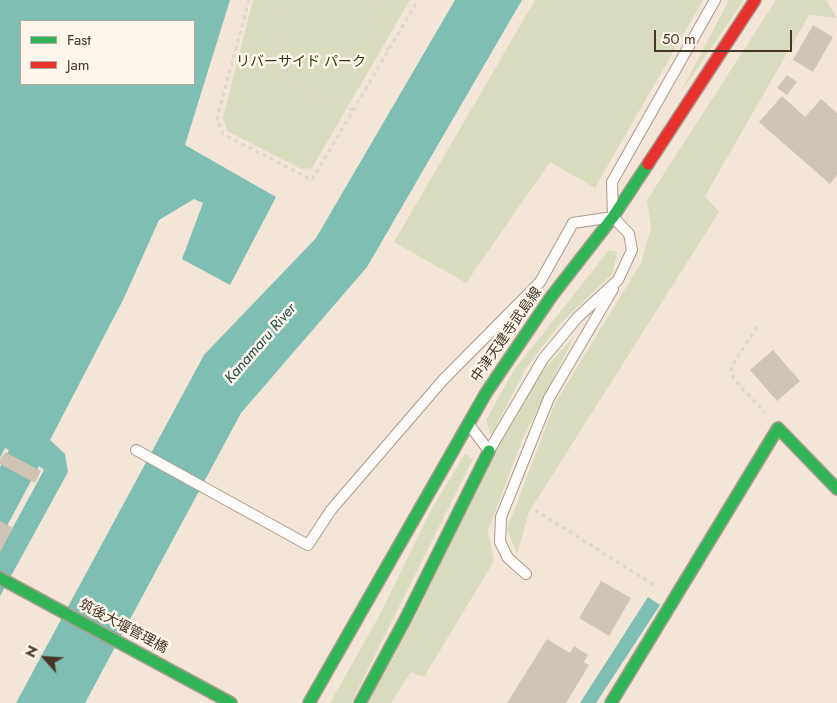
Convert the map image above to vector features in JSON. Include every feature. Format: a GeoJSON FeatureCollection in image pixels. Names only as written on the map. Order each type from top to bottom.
{"type":"FeatureCollection","features":[{"type":"Feature","properties":{"kind":"street","name":"中津天建寺武島線"},"geometry":{"type":"LineString","coordinates":[[309,703],[486,393],[551,297],[613,217],[755,0]]}},
{"type":"Feature","properties":{"kind":"street"},"geometry":{"type":"LineString","coordinates":[[611,703],[778,428],[837,489]]}},
{"type":"Feature","properties":{"kind":"street"},"geometry":{"type":"LineString","coordinates":[[360,703],[406,618],[489,451]]}},
{"type":"Feature","properties":{"kind":"street","name":"筑後大堰管理橋"},"geometry":{"type":"LineString","coordinates":[[0,578],[231,703]]}},
{"type":"Feature","properties":{"kind":"lane"},"geometry":{"type":"LineString","coordinates":[[526,574],[508,558],[500,542],[501,517],[549,398],[618,280],[632,250],[629,234],[613,217],[612,182],[715,0]]}},
{"type":"Feature","properties":{"kind":"lane"},"geometry":{"type":"LineString","coordinates":[[136,450],[308,546],[331,510],[443,380],[540,282],[573,223],[613,217]]}},
{"type":"Feature","properties":{"kind":"lane"},"geometry":{"type":"LineString","coordinates":[[468,424],[489,451],[543,359],[577,318],[618,280]]}},
{"type":"Feature","properties":{"kind":"path"},"geometry":{"type":"LineString","coordinates":[[248,0],[217,118],[223,134],[312,180],[418,0]]}},
{"type":"Feature","properties":{"kind":"path"},"geometry":{"type":"LineString","coordinates":[[278,0],[280,11],[275,54],[286,79],[307,95],[354,110]]}},
{"type":"Feature","properties":{"kind":"path"},"geometry":{"type":"LineString","coordinates":[[374,0],[368,16],[372,36],[388,50]]}},
{"type":"Feature","properties":{"kind":"path"},"geometry":{"type":"LineString","coordinates":[[757,327],[731,368],[733,378],[778,428]]}},
{"type":"Feature","properties":{"kind":"path"},"geometry":{"type":"LineString","coordinates":[[535,510],[675,598]]}},
{"type":"Feature","properties":{"kind":"green space","name":"リバーサイド パーク"},"geometry":{"type":"Polygon","coordinates":[[[253,0],[410,0],[312,168],[301,169],[227,131],[223,117],[253,0]]]}},
{"type":"Feature","properties":{"kind":"green space"},"geometry":{"type":"Polygon","coordinates":[[[535,0],[703,0],[595,188],[550,162],[466,283],[394,242],[535,0]]]}},
{"type":"Feature","properties":{"kind":"green space"},"geometry":{"type":"Polygon","coordinates":[[[729,0],[744,0],[681,92],[729,0]]]}},
{"type":"Feature","properties":{"kind":"green space"},"geometry":{"type":"Polygon","coordinates":[[[776,0],[826,0],[837,18],[809,15],[705,196],[719,212],[529,512],[517,554],[507,529],[555,403],[641,263],[651,228],[647,200],[776,0]]]}},
{"type":"Feature","properties":{"kind":"green space"},"geometry":{"type":"Polygon","coordinates":[[[609,250],[617,252],[613,273],[558,326],[525,370],[491,436],[486,420],[514,370],[609,250]]]}},
{"type":"Feature","properties":{"kind":"green space"},"geometry":{"type":"Polygon","coordinates":[[[575,335],[522,440],[488,531],[494,561],[424,677],[411,672],[391,703],[368,703],[414,619],[502,439],[541,373],[575,335]]]}},
{"type":"Feature","properties":{"kind":"green space"},"geometry":{"type":"Polygon","coordinates":[[[465,454],[473,459],[351,703],[330,703],[378,618],[431,510],[465,454]]]}},
{"type":"Feature","properties":{"kind":"water"},"geometry":{"type":"Polygon","coordinates":[[[0,0],[230,0],[185,145],[276,197],[230,285],[182,259],[203,203],[194,199],[159,220],[124,298],[50,440],[65,454],[68,472],[0,596],[0,551],[44,470],[39,466],[0,539],[0,467],[9,450],[5,448],[0,458],[0,0]]]}},
{"type":"Feature","properties":{"kind":"water","name":"Kanamaru River"},"geometry":{"type":"Polygon","coordinates":[[[455,0],[522,0],[367,267],[241,413],[85,703],[16,703],[204,355],[316,238],[455,0]]]}},
{"type":"Feature","properties":{"kind":"water"},"geometry":{"type":"Polygon","coordinates":[[[648,597],[660,605],[596,703],[580,703],[648,597]]]}},
{"type":"Feature","properties":{"kind":"building"},"geometry":{"type":"Polygon","coordinates":[[[813,25],[833,37],[813,72],[793,60],[813,25]]]}},
{"type":"Feature","properties":{"kind":"building"},"geometry":{"type":"Polygon","coordinates":[[[787,75],[797,82],[787,95],[777,88],[787,75]]]}},
{"type":"Feature","properties":{"kind":"building"},"geometry":{"type":"Polygon","coordinates":[[[782,96],[805,117],[821,99],[837,113],[837,175],[830,184],[759,122],[782,96]]]}},
{"type":"Feature","properties":{"kind":"building"},"geometry":{"type":"Polygon","coordinates":[[[773,350],[800,381],[777,401],[750,370],[773,350]]]}},
{"type":"Feature","properties":{"kind":"building"},"geometry":{"type":"Polygon","coordinates":[[[5,452],[41,471],[35,483],[0,464],[0,460],[5,452]]]}},
{"type":"Feature","properties":{"kind":"building"},"geometry":{"type":"Polygon","coordinates":[[[0,521],[13,528],[0,552],[0,521]]]}},
{"type":"Feature","properties":{"kind":"building"},"geometry":{"type":"Polygon","coordinates":[[[601,581],[631,598],[609,636],[579,618],[601,581]]]}},
{"type":"Feature","properties":{"kind":"building"},"geometry":{"type":"Polygon","coordinates":[[[547,639],[570,653],[574,646],[588,655],[584,662],[589,665],[566,703],[507,703],[547,639]]]}},
{"type":"Feature","properties":{"kind":"traffic: fast"},"geometry":{"type":"LineString","coordinates":[[309,703],[486,393],[551,297],[613,217],[648,164]]}},
{"type":"Feature","properties":{"kind":"traffic: fast"},"geometry":{"type":"LineString","coordinates":[[611,703],[778,428],[837,489]]}},
{"type":"Feature","properties":{"kind":"traffic: fast"},"geometry":{"type":"LineString","coordinates":[[360,703],[406,618],[489,451]]}},
{"type":"Feature","properties":{"kind":"traffic: fast"},"geometry":{"type":"LineString","coordinates":[[0,578],[231,703]]}},
{"type":"Feature","properties":{"kind":"traffic: jam"},"geometry":{"type":"LineString","coordinates":[[648,164],[755,0]]}}]}
